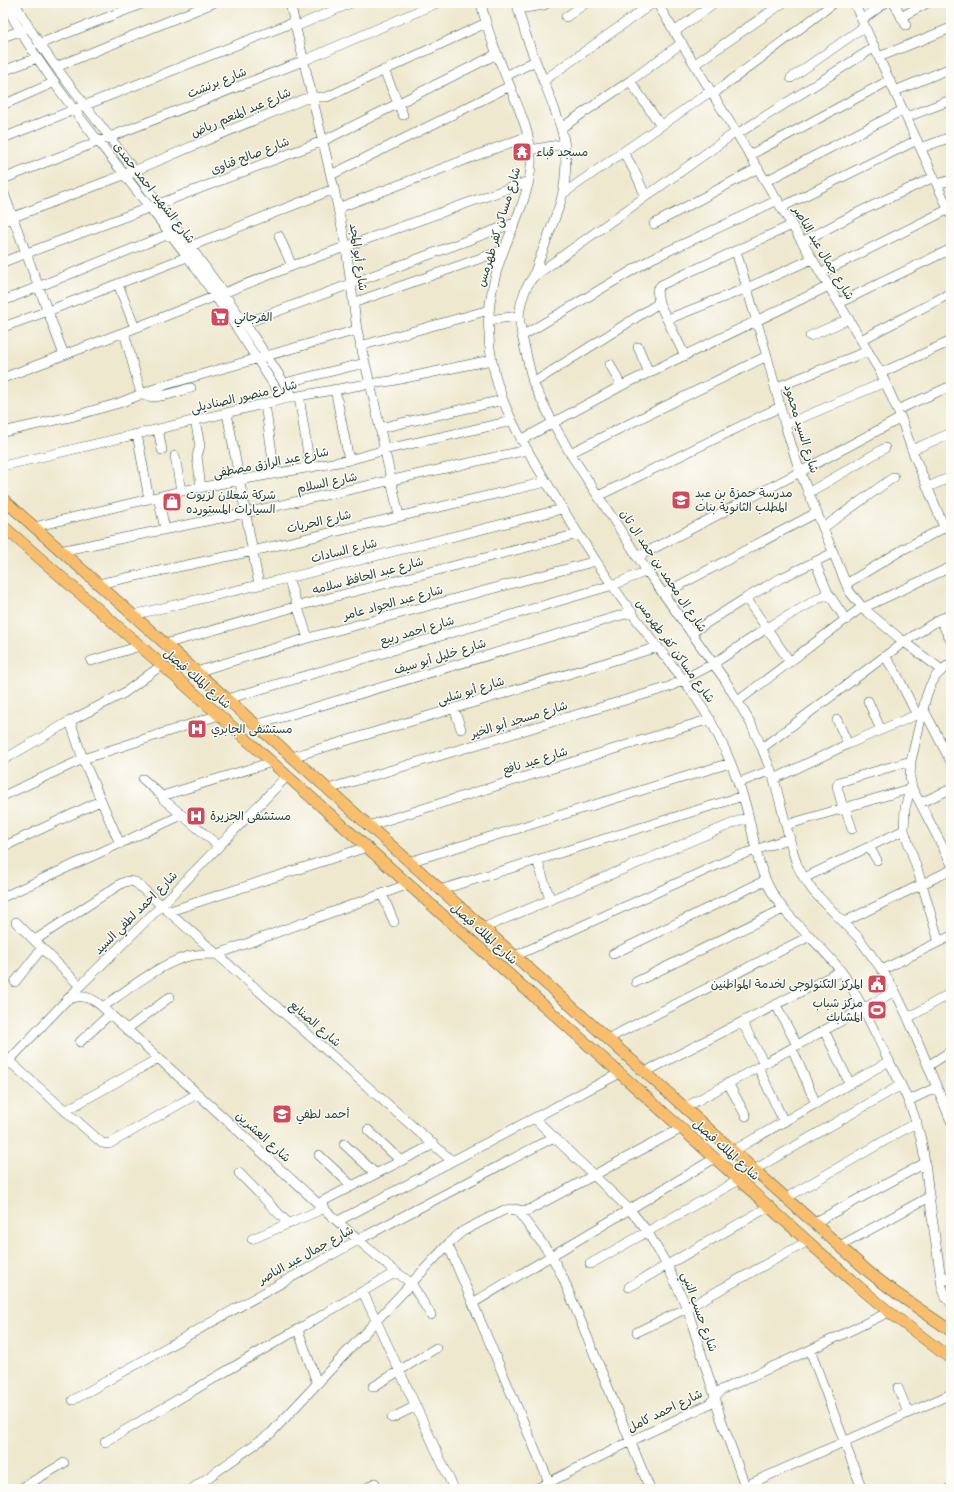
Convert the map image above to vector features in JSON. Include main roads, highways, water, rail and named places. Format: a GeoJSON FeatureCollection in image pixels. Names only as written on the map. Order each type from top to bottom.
{"type":"FeatureCollection","features":[{"type":"Feature","properties":{"kind":"main road","name":"شارع الملك فيصل"},"geometry":{"type":"LineString","coordinates":[[3,499],[8,510],[34,527],[870,1273],[951,1331]]}},
{"type":"Feature","properties":{"kind":"main road","name":"شارع الملك فيصل"},"geometry":{"type":"LineString","coordinates":[[3,526],[272,762],[808,1241],[889,1312],[951,1359]]}},
{"type":"Feature","properties":{"kind":"main road"},"geometry":{"type":"LineString","coordinates":[[517,981],[526,977],[528,974],[527,967]]}},
{"type":"Feature","properties":{"kind":"main road"},"geometry":{"type":"LineString","coordinates":[[538,999],[537,996],[540,988],[546,984]]}},
{"type":"Feature","properties":{"kind":"place","name":"مسجد قباء"},"geometry":{"type":"Point","coordinates":[522,152]}},
{"type":"Feature","properties":{"kind":"place","name":"الفرجاني"},"geometry":{"type":"Point","coordinates":[220,317]}},
{"type":"Feature","properties":{"kind":"place","name":"مدرسة حمزة بن عبد المطلب الثانوية بنات"},"geometry":{"type":"Point","coordinates":[681,500]}},
{"type":"Feature","properties":{"kind":"place","name":"شركة شعلان لزيوت السيارات المستورده"},"geometry":{"type":"Point","coordinates":[172,502]}},
{"type":"Feature","properties":{"kind":"place","name":"مستشفى الجابري"},"geometry":{"type":"Point","coordinates":[197,729]}},
{"type":"Feature","properties":{"kind":"place","name":"مستشفى الجزيرة"},"geometry":{"type":"Point","coordinates":[196,816]}},
{"type":"Feature","properties":{"kind":"place","name":"المركز التكنولوجى لخدمة المواطنين"},"geometry":{"type":"Point","coordinates":[877,984]}},
{"type":"Feature","properties":{"kind":"place","name":"مركز شباب المشابك"},"geometry":{"type":"Point","coordinates":[877,1010]}},
{"type":"Feature","properties":{"kind":"place","name":"أحمد لطفي"},"geometry":{"type":"Point","coordinates":[282,1114]}}]}
